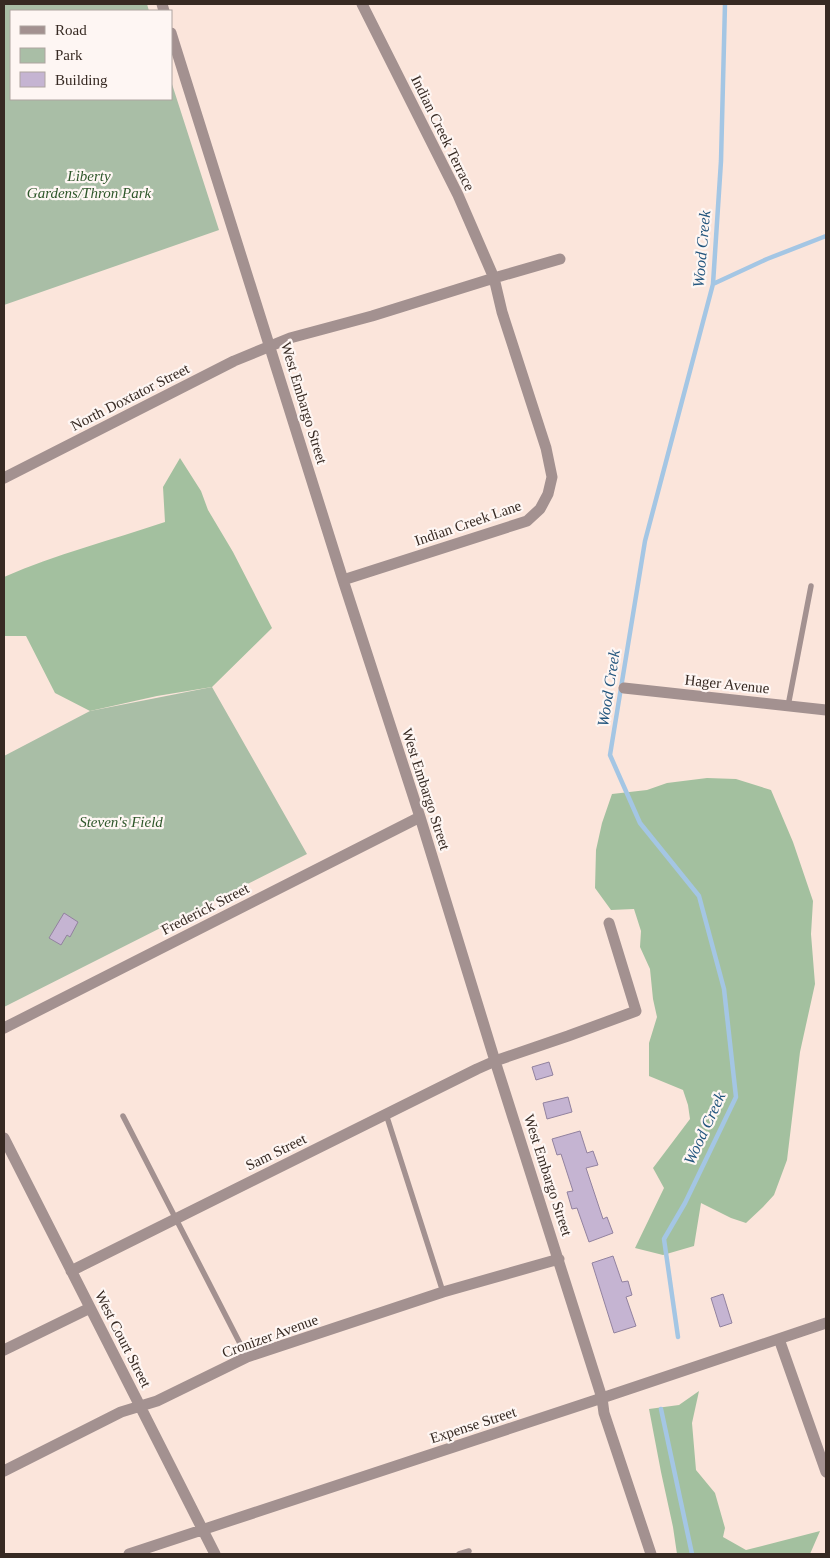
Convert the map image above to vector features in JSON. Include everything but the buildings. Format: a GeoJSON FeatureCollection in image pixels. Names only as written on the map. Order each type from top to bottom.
{"type":"FeatureCollection","features":[{"type":"Feature","properties":{"kind":"street","name":"Indian Creek Terrace"},"geometry":{"type":"LineString","coordinates":[[362,4],[458,195],[494,278]]}},
{"type":"Feature","properties":{"kind":"street","name":"West Embargo Street"},"geometry":{"type":"LineString","coordinates":[[172,36],[559,1259],[602,1398],[604,1413],[651,1554]]}},
{"type":"Feature","properties":{"kind":"street"},"geometry":{"type":"LineString","coordinates":[[270,345],[560,259]]}},
{"type":"Feature","properties":{"kind":"street","name":"Indian Creek Lane"},"geometry":{"type":"LineString","coordinates":[[344,580],[527,521],[540,509],[548,494],[552,477],[546,448],[502,312],[494,278]]}},
{"type":"Feature","properties":{"kind":"street","name":"North Doxtator Street"},"geometry":{"type":"LineString","coordinates":[[4,478],[234,361],[270,345]]}},
{"type":"Feature","properties":{"kind":"street","name":"Hager Avenue"},"geometry":{"type":"LineString","coordinates":[[624,688],[826,710]]}},
{"type":"Feature","properties":{"kind":"street","name":"Frederick Street"},"geometry":{"type":"LineString","coordinates":[[4,1028],[420,817]]}},
{"type":"Feature","properties":{"kind":"street","name":"Sam Street"},"geometry":{"type":"LineString","coordinates":[[72,1271],[495,1060],[636,1011],[609,923]]}},
{"type":"Feature","properties":{"kind":"street","name":"West Court Street"},"geometry":{"type":"LineString","coordinates":[[4,1138],[215,1554]]}},
{"type":"Feature","properties":{"kind":"street","name":"Cronizer Avenue"},"geometry":{"type":"LineString","coordinates":[[4,1471],[121,1412],[157,1401],[247,1357],[442,1292],[559,1259]]}},
{"type":"Feature","properties":{"kind":"street"},"geometry":{"type":"LineString","coordinates":[[4,1350],[90,1308]]}},
{"type":"Feature","properties":{"kind":"street","name":"Expense Street"},"geometry":{"type":"LineString","coordinates":[[129,1554],[826,1322]]}},
{"type":"Feature","properties":{"kind":"street"},"geometry":{"type":"LineString","coordinates":[[779,1339],[826,1472]]}},
{"type":"Feature","properties":{"kind":"lane"},"geometry":{"type":"LineString","coordinates":[[788,706],[811,586]]}},
{"type":"Feature","properties":{"kind":"lane"},"geometry":{"type":"LineString","coordinates":[[386,1114],[442,1292]]}},
{"type":"Feature","properties":{"kind":"lane"},"geometry":{"type":"LineString","coordinates":[[123,1116],[247,1357]]}},
{"type":"Feature","properties":{"kind":"lane"},"geometry":{"type":"LineString","coordinates":[[459,1554],[469,1550]]}},
{"type":"Feature","properties":{"kind":"green space","name":"Liberty Gardens/Thron Park"},"geometry":{"type":"Polygon","coordinates":[[[4,4],[147,4],[149,10],[10,10],[10,100],[172,100],[172,84],[219,230],[4,305],[4,4]]]}},
{"type":"Feature","properties":{"kind":"green space"},"geometry":{"type":"Polygon","coordinates":[[[180,458],[201,491],[208,510],[233,552],[272,628],[212,687],[157,696],[90,711],[55,693],[26,636],[4,636],[4,577],[64,554],[165,522],[163,487],[180,458]]]}},
{"type":"Feature","properties":{"kind":"green space","name":"Steven's Field"},"geometry":{"type":"Polygon","coordinates":[[[212,687],[307,854],[4,1007],[4,756],[90,711],[212,687]]]}},
{"type":"Feature","properties":{"kind":"green space"},"geometry":{"type":"Polygon","coordinates":[[[707,778],[736,779],[771,790],[793,842],[813,901],[811,934],[815,984],[800,1052],[787,1160],[774,1195],[746,1223],[731,1218],[701,1203],[694,1246],[663,1255],[635,1248],[664,1188],[653,1168],[690,1119],[688,1105],[683,1090],[649,1076],[649,1043],[657,1017],[650,969],[640,947],[641,931],[634,909],[611,910],[595,888],[596,850],[602,823],[612,794],[647,790],[667,783],[707,778]]]}},
{"type":"Feature","properties":{"kind":"green space"},"geometry":{"type":"Polygon","coordinates":[[[699,1391],[692,1423],[696,1470],[715,1493],[725,1528],[723,1537],[746,1550],[820,1531],[810,1554],[677,1554],[649,1409],[679,1405],[699,1391]]]}},
{"type":"Feature","properties":{"kind":"waterway","name":"Wood Creek"},"geometry":{"type":"LineString","coordinates":[[678,1337],[664,1239],[685,1203],[736,1097],[724,989],[699,896],[640,823],[610,755],[645,541],[713,284],[721,161],[725,4]]}},
{"type":"Feature","properties":{"kind":"waterway"},"geometry":{"type":"LineString","coordinates":[[713,284],[767,259],[826,236]]}},
{"type":"Feature","properties":{"kind":"waterway","name":"Wood Creek"},"geometry":{"type":"LineString","coordinates":[[661,1409],[692,1554]]}}]}
